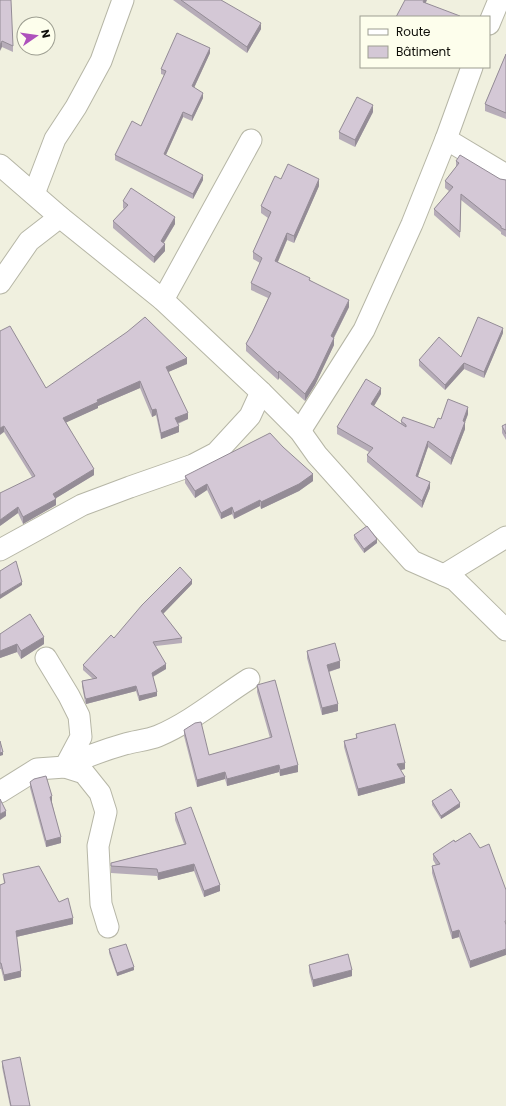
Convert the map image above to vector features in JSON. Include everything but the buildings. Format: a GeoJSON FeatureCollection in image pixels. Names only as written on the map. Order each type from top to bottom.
{"type":"FeatureCollection","features":[{"type":"Feature","properties":{"kind":"street"},"geometry":{"type":"LineString","coordinates":[[34,194],[55,139],[76,107],[101,61],[122,0]]}},
{"type":"Feature","properties":{"kind":"street"},"geometry":{"type":"LineString","coordinates":[[490,22],[499,0]]}},
{"type":"Feature","properties":{"kind":"street"},"geometry":{"type":"LineString","coordinates":[[300,431],[364,330],[412,224],[472,68]]}},
{"type":"Feature","properties":{"kind":"street"},"geometry":{"type":"LineString","coordinates":[[446,138],[506,175]]}},
{"type":"Feature","properties":{"kind":"street"},"geometry":{"type":"LineString","coordinates":[[163,300],[251,140]]}},
{"type":"Feature","properties":{"kind":"street"},"geometry":{"type":"LineString","coordinates":[[0,165],[60,217],[163,300],[261,392],[300,431],[317,455],[412,562],[455,580],[506,630]]}},
{"type":"Feature","properties":{"kind":"street"},"geometry":{"type":"LineString","coordinates":[[0,283],[28,241],[60,217]]}},
{"type":"Feature","properties":{"kind":"street"},"geometry":{"type":"LineString","coordinates":[[0,550],[82,505],[193,465],[216,453],[250,416],[261,392]]}},
{"type":"Feature","properties":{"kind":"street"},"geometry":{"type":"LineString","coordinates":[[444,575],[506,537]]}},
{"type":"Feature","properties":{"kind":"street"},"geometry":{"type":"LineString","coordinates":[[46,658],[79,716],[81,737],[65,767]]}},
{"type":"Feature","properties":{"kind":"street"},"geometry":{"type":"LineString","coordinates":[[0,792],[37,769],[65,767],[84,758],[125,744],[157,736],[201,713],[249,679]]}},
{"type":"Feature","properties":{"kind":"street"},"geometry":{"type":"LineString","coordinates":[[65,767],[84,773],[100,793],[106,812],[98,846],[101,904],[108,927]]}}]}
